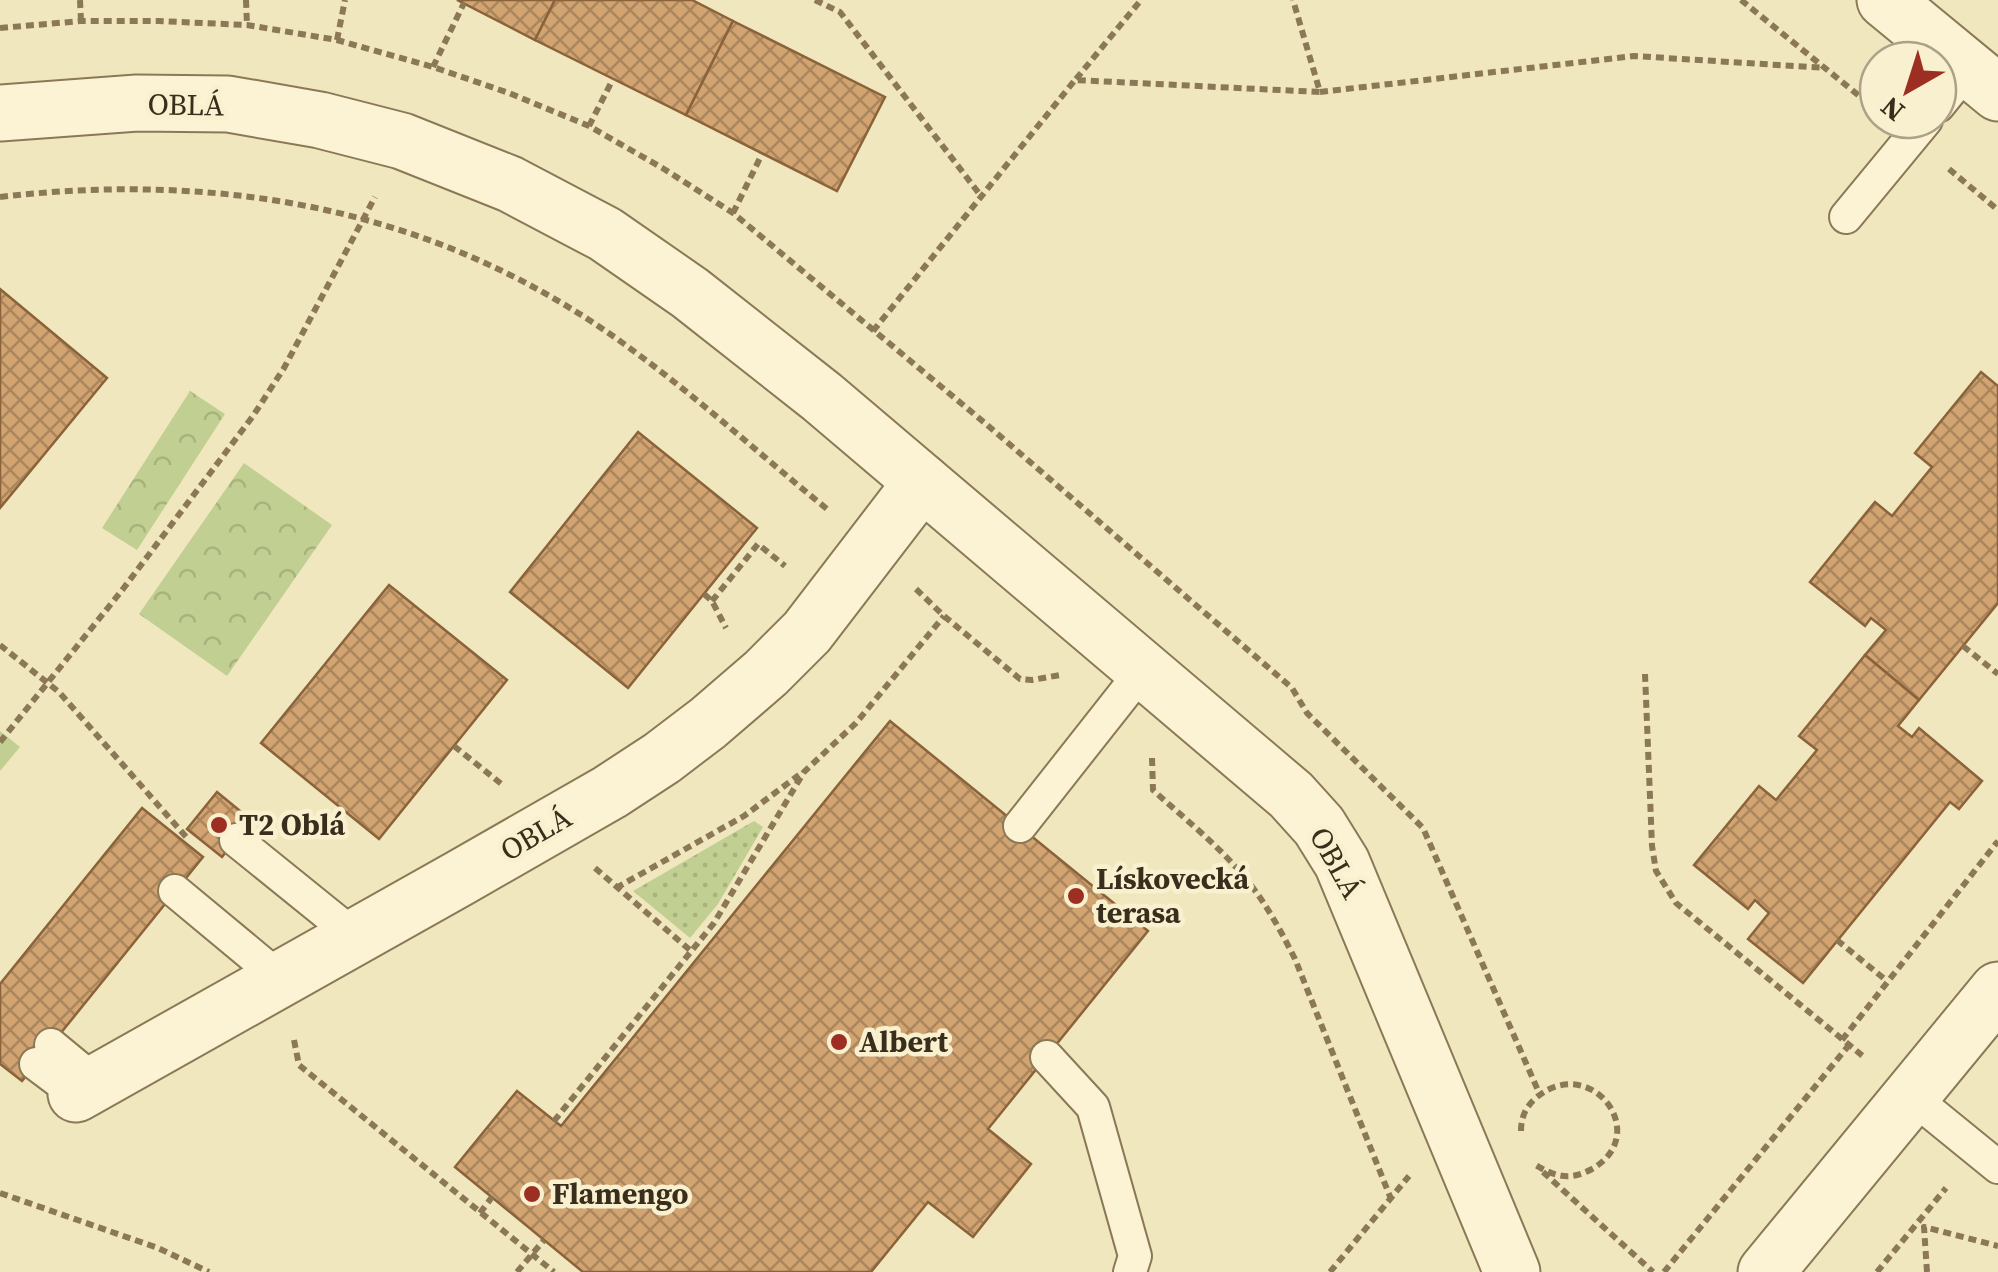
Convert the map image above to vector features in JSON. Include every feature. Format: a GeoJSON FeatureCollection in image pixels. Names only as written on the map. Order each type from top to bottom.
{"type":"FeatureCollection","features":[{"type":"Feature","properties":{"kind":"street"},"geometry":{"type":"LineString","coordinates":[[1885,0],[1968,89]]}},
{"type":"Feature","properties":{"kind":"street","name":"OBLÁ"},"geometry":{"type":"LineString","coordinates":[[0,113],[137,103],[228,104],[320,120],[402,141],[510,184],[605,234],[705,304],[922,482],[1130,688],[1291,795],[1319,826],[1342,863],[1512,1272]]}},
{"type":"Feature","properties":{"kind":"street","name":"OBLÁ"},"geometry":{"type":"LineString","coordinates":[[65,1071],[282,978],[610,792],[662,758],[766,674],[808,632],[922,482]]}},
{"type":"Feature","properties":{"kind":"street"},"geometry":{"type":"LineString","coordinates":[[1766,1272],[1893,1081],[1998,990]]}},
{"type":"Feature","properties":{"kind":"lane"},"geometry":{"type":"LineString","coordinates":[[1846,217],[1910,140]]}},
{"type":"Feature","properties":{"kind":"lane"},"geometry":{"type":"LineString","coordinates":[[1020,826],[1130,688]]}},
{"type":"Feature","properties":{"kind":"lane"},"geometry":{"type":"LineString","coordinates":[[236,840],[356,937]]}},
{"type":"Feature","properties":{"kind":"lane"},"geometry":{"type":"LineString","coordinates":[[176,892],[282,978]]}},
{"type":"Feature","properties":{"kind":"lane"},"geometry":{"type":"LineString","coordinates":[[1047,1058],[1094,1107],[1135,1256],[1130,1272]]}},
{"type":"Feature","properties":{"kind":"lane"},"geometry":{"type":"LineString","coordinates":[[1893,1081],[1988,1158]]}},
{"type":"Feature","properties":{"kind":"path"},"geometry":{"type":"LineString","coordinates":[[80,0],[81,21]]}},
{"type":"Feature","properties":{"kind":"path"},"geometry":{"type":"LineString","coordinates":[[246,0],[247,26]]}},
{"type":"Feature","properties":{"kind":"path"},"geometry":{"type":"LineString","coordinates":[[337,40],[345,0]]}},
{"type":"Feature","properties":{"kind":"path"},"geometry":{"type":"LineString","coordinates":[[816,0],[840,12],[981,196]]}},
{"type":"Feature","properties":{"kind":"path"},"geometry":{"type":"LineString","coordinates":[[873,330],[1140,0]]}},
{"type":"Feature","properties":{"kind":"path"},"geometry":{"type":"LineString","coordinates":[[1293,0],[1320,92]]}},
{"type":"Feature","properties":{"kind":"path"},"geometry":{"type":"LineString","coordinates":[[1741,0],[1858,95]]}},
{"type":"Feature","properties":{"kind":"path"},"geometry":{"type":"LineString","coordinates":[[433,67],[464,3]]}},
{"type":"Feature","properties":{"kind":"path"},"geometry":{"type":"LineString","coordinates":[[1075,80],[1320,92],[1634,56],[1826,68]]}},
{"type":"Feature","properties":{"kind":"path"},"geometry":{"type":"LineString","coordinates":[[589,126],[613,79]]}},
{"type":"Feature","properties":{"kind":"path"},"geometry":{"type":"LineString","coordinates":[[0,742],[254,416],[366,218],[402,141]]}},
{"type":"Feature","properties":{"kind":"path"},"geometry":{"type":"LineString","coordinates":[[733,214],[762,154]]}},
{"type":"Feature","properties":{"kind":"path"},"geometry":{"type":"LineString","coordinates":[[1947,168],[1998,210]]}},
{"type":"Feature","properties":{"kind":"path"},"geometry":{"type":"LineString","coordinates":[[0,197],[72,190],[218,192],[366,218],[431,240],[500,269],[638,354],[829,511]]}},
{"type":"Feature","properties":{"kind":"path"},"geometry":{"type":"LineString","coordinates":[[704,594],[712,600],[758,544],[796,576]]}},
{"type":"Feature","properties":{"kind":"path"},"geometry":{"type":"LineString","coordinates":[[903,576],[1020,679],[1078,673],[1130,688],[1152,735],[1153,790],[1228,858],[1281,932],[1392,1198]]}},
{"type":"Feature","properties":{"kind":"path"},"geometry":{"type":"LineString","coordinates":[[616,888],[744,816],[804,772],[856,723],[944,616]]}},
{"type":"Feature","properties":{"kind":"path"},"geometry":{"type":"LineString","coordinates":[[0,645],[59,692],[194,843]]}},
{"type":"Feature","properties":{"kind":"path"},"geometry":{"type":"LineString","coordinates":[[1963,646],[1998,674]]}},
{"type":"Feature","properties":{"kind":"path"},"geometry":{"type":"LineString","coordinates":[[1645,674],[1656,872],[1676,903],[1893,1081]]}},
{"type":"Feature","properties":{"kind":"path"},"geometry":{"type":"LineString","coordinates":[[454,746],[691,951]]}},
{"type":"Feature","properties":{"kind":"path"},"geometry":{"type":"LineString","coordinates":[[554,1121],[714,923],[804,772]]}},
{"type":"Feature","properties":{"kind":"path"},"geometry":{"type":"LineString","coordinates":[[1664,1272],[1846,1043],[1888,981],[1998,842]]}},
{"type":"Feature","properties":{"kind":"path"},"geometry":{"type":"LineString","coordinates":[[1837,940],[1888,981]]}},
{"type":"Feature","properties":{"kind":"path"},"geometry":{"type":"LineString","coordinates":[[282,978],[300,1065],[554,1272]]}},
{"type":"Feature","properties":{"kind":"path"},"geometry":{"type":"LineString","coordinates":[[1522,1142],[1520,1124],[1526,1108],[1557,1085],[1574,1083],[1605,1099],[1616,1117],[1617,1136],[1613,1150],[1602,1163],[1564,1178],[1549,1174],[1529,1160],[1653,1272]]}},
{"type":"Feature","properties":{"kind":"path"},"geometry":{"type":"LineString","coordinates":[[1877,1272],[1988,1158]]}},
{"type":"Feature","properties":{"kind":"path"},"geometry":{"type":"LineString","coordinates":[[1330,1272],[1414,1169]]}},
{"type":"Feature","properties":{"kind":"path"},"geometry":{"type":"LineString","coordinates":[[0,1193],[158,1248],[210,1272]]}},
{"type":"Feature","properties":{"kind":"path"},"geometry":{"type":"LineString","coordinates":[[480,1212],[492,1197]]}},
{"type":"Feature","properties":{"kind":"path"},"geometry":{"type":"LineString","coordinates":[[1921,1224],[1998,1246]]}},
{"type":"Feature","properties":{"kind":"path"},"geometry":{"type":"LineString","coordinates":[[1921,1224],[1927,1272]]}},
{"type":"Feature","properties":{"kind":"path"},"geometry":{"type":"LineString","coordinates":[[517,1272],[544,1240]]}},
{"type":"Feature","properties":{"kind":"green space"},"geometry":{"type":"Polygon","coordinates":[[[190,391],[225,414],[137,550],[102,528],[190,391]]]}},
{"type":"Feature","properties":{"kind":"green space"},"geometry":{"type":"Polygon","coordinates":[[[244,463],[332,525],[227,676],[139,614],[244,463]]]}},
{"type":"Feature","properties":{"kind":"green space"},"geometry":{"type":"Polygon","coordinates":[[[0,731],[20,747],[0,771],[0,731]]]}},
{"type":"Feature","properties":{"kind":"green space"},"geometry":{"type":"Polygon","coordinates":[[[754,821],[763,827],[718,904],[690,938],[633,891],[754,821]]]}},
{"type":"Feature","properties":{"kind":"building"},"geometry":{"type":"Polygon","coordinates":[[[457,0],[555,0],[535,40],[457,0]]]}},
{"type":"Feature","properties":{"kind":"building"},"geometry":{"type":"Polygon","coordinates":[[[555,0],[692,0],[733,21],[686,115],[535,40],[555,0]]]}},
{"type":"Feature","properties":{"kind":"building"},"geometry":{"type":"Polygon","coordinates":[[[733,21],[885,97],[837,191],[686,115],[733,21]]]}},
{"type":"Feature","properties":{"kind":"building"},"geometry":{"type":"Polygon","coordinates":[[[0,289],[107,378],[0,508],[0,289]]]}},
{"type":"Feature","properties":{"kind":"building"},"geometry":{"type":"Polygon","coordinates":[[[1981,372],[1998,386],[1998,603],[1919,700],[1865,655],[1886,630],[1871,618],[1865,626],[1810,582],[1875,502],[1892,516],[1932,467],[1915,453],[1981,372]]]}},
{"type":"Feature","properties":{"kind":"building"},"geometry":{"type":"Polygon","coordinates":[[[638,432],[757,528],[628,688],[510,592],[638,432]]]}},
{"type":"Feature","properties":{"kind":"building"},"geometry":{"type":"Polygon","coordinates":[[[389,585],[507,680],[379,839],[261,743],[389,585]]]}},
{"type":"Feature","properties":{"kind":"building"},"geometry":{"type":"Polygon","coordinates":[[[1865,655],[1919,700],[1898,726],[1912,737],[1919,728],[1982,781],[1959,809],[1950,802],[1803,983],[1748,939],[1769,913],[1755,900],[1748,909],[1694,865],[1759,786],[1776,800],[1817,750],[1799,736],[1865,655]]]}},
{"type":"Feature","properties":{"kind":"building"},"geometry":{"type":"Polygon","coordinates":[[[890,721],[1148,931],[988,1129],[1031,1164],[973,1237],[928,1202],[871,1272],[583,1272],[455,1167],[517,1091],[561,1126],[890,721]]]}},
{"type":"Feature","properties":{"kind":"building","name":"T2 Oblá"},"geometry":{"type":"Polygon","coordinates":[[[217,792],[251,820],[222,857],[187,829],[217,792]]]}},
{"type":"Feature","properties":{"kind":"building"},"geometry":{"type":"Polygon","coordinates":[[[142,808],[203,857],[22,1081],[0,1064],[0,984],[142,808]]]}},
{"type":"Feature","properties":{"kind":"place","name":"T2 Oblá"},"geometry":{"type":"Point","coordinates":[219,825]}},
{"type":"Feature","properties":{"kind":"place","name":"Lískovecká terasa"},"geometry":{"type":"Point","coordinates":[1076,896]}},
{"type":"Feature","properties":{"kind":"place","name":"Albert"},"geometry":{"type":"Point","coordinates":[839,1042]}},
{"type":"Feature","properties":{"kind":"place","name":"Flamengo"},"geometry":{"type":"Point","coordinates":[532,1194]}}]}
